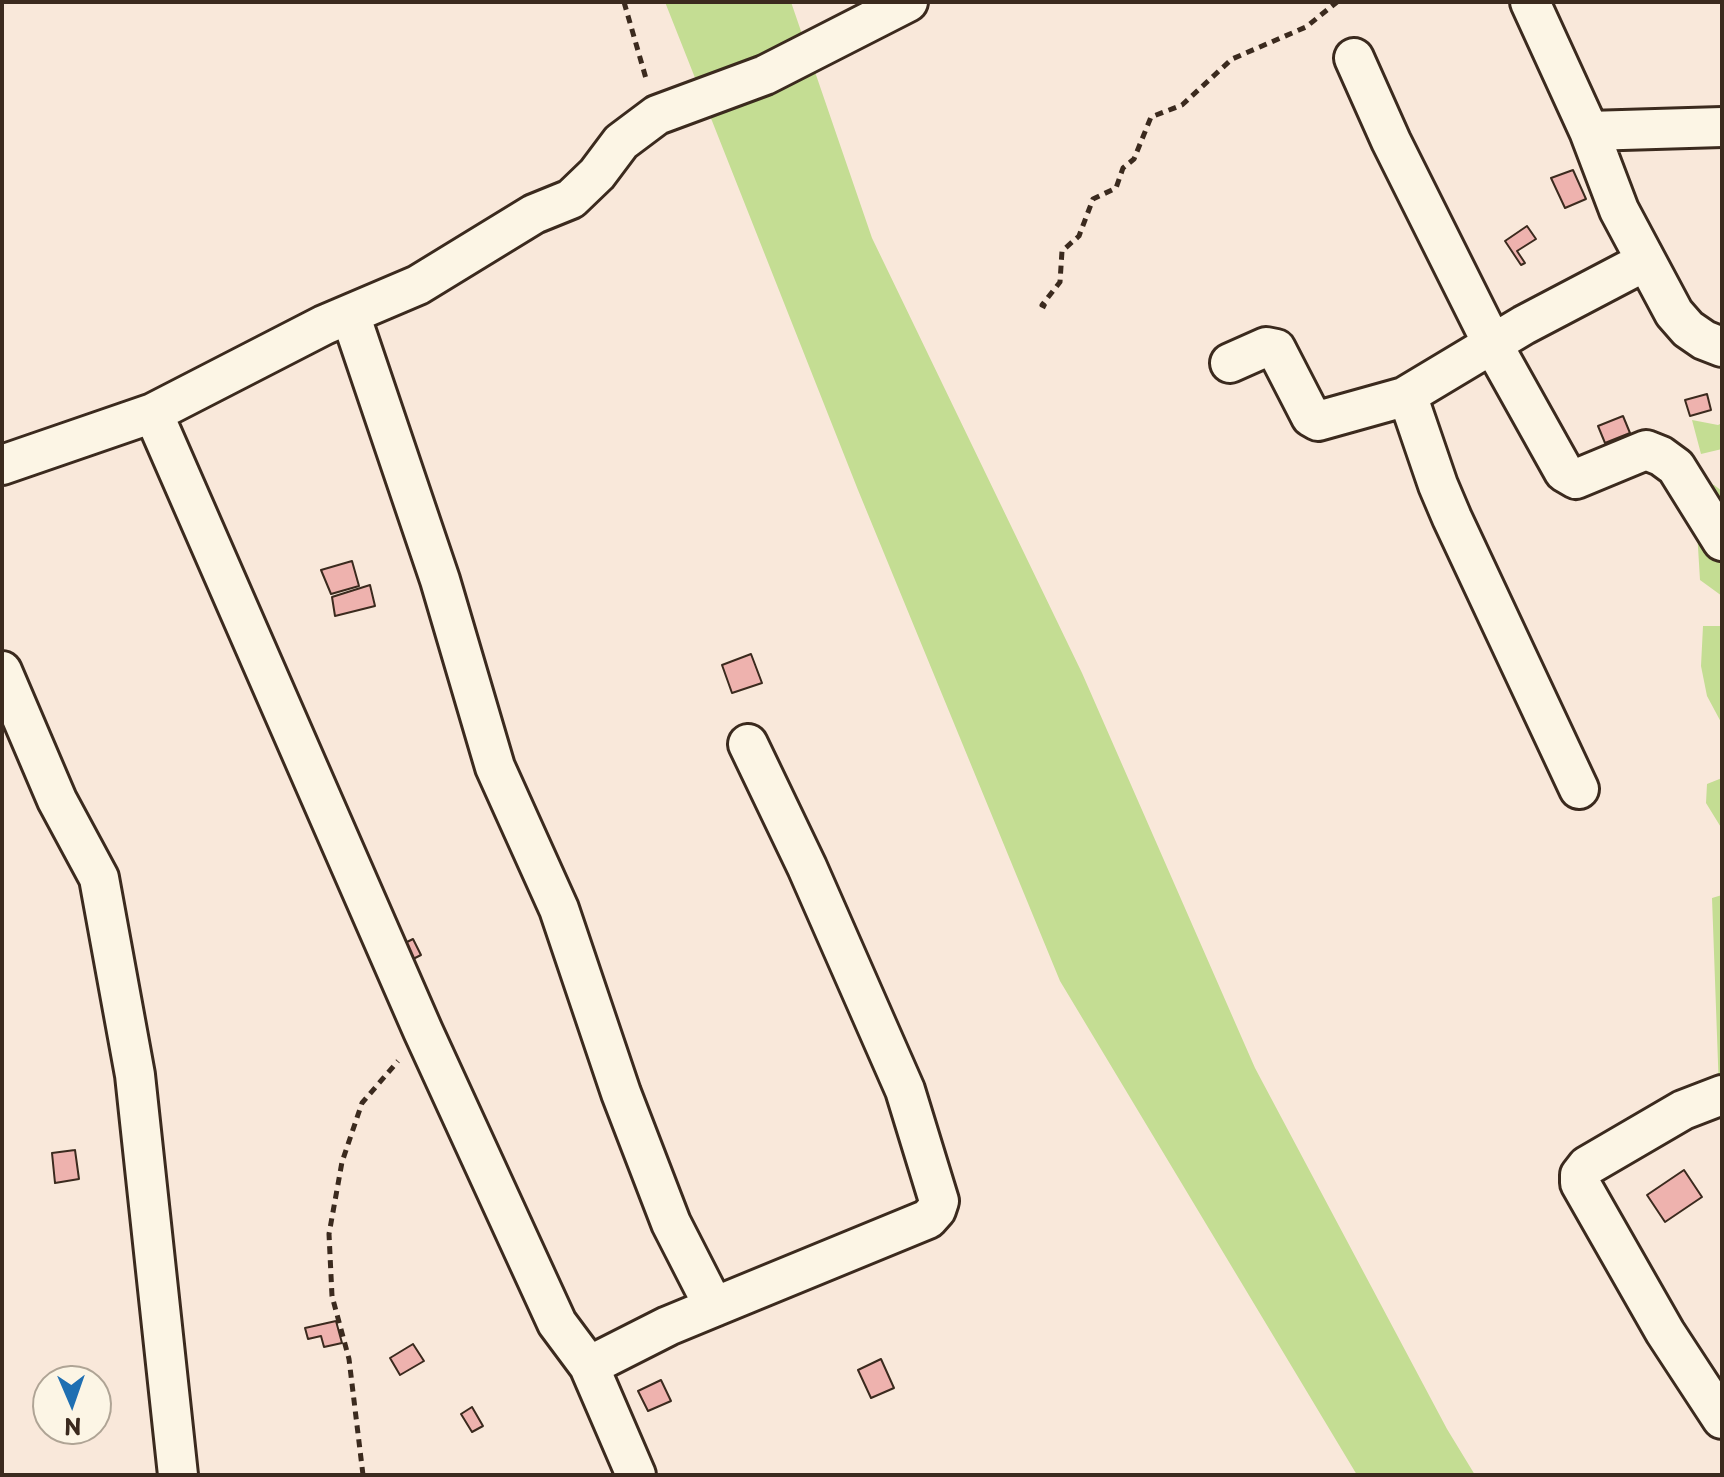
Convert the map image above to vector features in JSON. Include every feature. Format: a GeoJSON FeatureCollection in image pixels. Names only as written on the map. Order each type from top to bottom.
{"type":"FeatureCollection","features":[{"type":"Feature","properties":{"kind":"street"},"geometry":{"type":"LineString","coordinates":[[2,465],[153,413],[350,314],[418,285],[534,214],[571,199],[597,174],[621,142],[657,115],[765,75],[908,2]]}},
{"type":"Feature","properties":{"kind":"street"},"geometry":{"type":"LineString","coordinates":[[1530,2],[1589,131],[1619,210],[1674,313],[1704,340],[1722,347]]}},
{"type":"Feature","properties":{"kind":"street"},"geometry":{"type":"LineString","coordinates":[[1354,58],[1391,141],[1493,345],[1564,472],[1576,479],[1646,450],[1661,456],[1676,467],[1722,541]]}},
{"type":"Feature","properties":{"kind":"street"},"geometry":{"type":"LineString","coordinates":[[1589,131],[1722,127]]}},
{"type":"Feature","properties":{"kind":"street"},"geometry":{"type":"LineString","coordinates":[[1230,363],[1266,347],[1276,349],[1311,417],[1318,421],[1404,397],[1524,325],[1646,261]]}},
{"type":"Feature","properties":{"kind":"street"},"geometry":{"type":"LineString","coordinates":[[350,314],[440,580],[495,767],[559,909],[621,1093],[671,1223],[714,1307]]}},
{"type":"Feature","properties":{"kind":"street"},"geometry":{"type":"LineString","coordinates":[[1404,397],[1412,409],[1452,518],[1579,789]]}},
{"type":"Feature","properties":{"kind":"street"},"geometry":{"type":"LineString","coordinates":[[153,413],[423,1031],[557,1323],[589,1366],[636,1475]]}},
{"type":"Feature","properties":{"kind":"street"},"geometry":{"type":"LineString","coordinates":[[2,671],[57,800],[99,878],[135,1075],[178,1475]]}},
{"type":"Feature","properties":{"kind":"street"},"geometry":{"type":"LineString","coordinates":[[589,1366],[668,1326],[928,1219],[939,1201],[905,1090],[807,867],[748,744]]}},
{"type":"Feature","properties":{"kind":"street"},"geometry":{"type":"LineString","coordinates":[[1722,1095],[1683,1110],[1587,1166],[1580,1175],[1580,1183],[1665,1332],[1722,1419]]}},
{"type":"Feature","properties":{"kind":"path"},"geometry":{"type":"LineString","coordinates":[[624,2],[657,115]]}},
{"type":"Feature","properties":{"kind":"path"},"geometry":{"type":"LineString","coordinates":[[1046,307],[1042,305],[1060,282],[1062,251],[1079,236],[1093,199],[1116,188],[1123,168],[1134,159],[1151,117],[1182,105],[1232,59],[1306,27],[1337,2]]}},
{"type":"Feature","properties":{"kind":"path"},"geometry":{"type":"LineString","coordinates":[[363,1475],[349,1359],[332,1296],[329,1234],[342,1162],[362,1103],[423,1031]]}},
{"type":"Feature","properties":{"kind":"green space"},"geometry":{"type":"Polygon","coordinates":[[[665,2],[791,2],[872,238],[1082,673],[1255,1068],[1447,1429],[1475,1475],[1357,1475],[1060,981],[858,490],[665,2]]]}},
{"type":"Feature","properties":{"kind":"green space"},"geometry":{"type":"Polygon","coordinates":[[[1692,420],[1722,423],[1722,449],[1701,454],[1692,420]]]}},
{"type":"Feature","properties":{"kind":"green space"},"geometry":{"type":"Polygon","coordinates":[[[1694,481],[1714,485],[1722,491],[1722,596],[1700,580],[1694,481]]]}},
{"type":"Feature","properties":{"kind":"green space"},"geometry":{"type":"Polygon","coordinates":[[[1703,626],[1722,626],[1722,724],[1707,696],[1701,666],[1703,626]]]}},
{"type":"Feature","properties":{"kind":"green space"},"geometry":{"type":"Polygon","coordinates":[[[1722,778],[1722,829],[1706,803],[1707,784],[1722,778]]]}},
{"type":"Feature","properties":{"kind":"green space"},"geometry":{"type":"Polygon","coordinates":[[[1722,895],[1722,1118],[1720,1118],[1712,898],[1722,895]]]}},
{"type":"Feature","properties":{"kind":"building"},"geometry":{"type":"Polygon","coordinates":[[[1573,170],[1586,199],[1565,208],[1551,178],[1573,170]]]}},
{"type":"Feature","properties":{"kind":"building"},"geometry":{"type":"Polygon","coordinates":[[[1527,226],[1536,239],[1517,251],[1525,263],[1521,265],[1505,241],[1527,226]]]}},
{"type":"Feature","properties":{"kind":"building"},"geometry":{"type":"Polygon","coordinates":[[[1707,394],[1711,410],[1690,416],[1685,400],[1707,394]]]}},
{"type":"Feature","properties":{"kind":"building"},"geometry":{"type":"Polygon","coordinates":[[[1623,416],[1630,433],[1605,443],[1598,426],[1623,416]]]}},
{"type":"Feature","properties":{"kind":"building"},"geometry":{"type":"Polygon","coordinates":[[[352,561],[359,586],[331,594],[321,570],[352,561]]]}},
{"type":"Feature","properties":{"kind":"building"},"geometry":{"type":"Polygon","coordinates":[[[370,585],[375,606],[335,616],[332,597],[370,585]]]}},
{"type":"Feature","properties":{"kind":"building"},"geometry":{"type":"Polygon","coordinates":[[[751,654],[762,683],[732,693],[722,665],[751,654]]]}},
{"type":"Feature","properties":{"kind":"building"},"geometry":{"type":"Polygon","coordinates":[[[413,939],[421,955],[409,961],[401,945],[413,939]]]}},
{"type":"Feature","properties":{"kind":"building"},"geometry":{"type":"Polygon","coordinates":[[[75,1150],[79,1179],[55,1183],[52,1153],[75,1150]]]}},
{"type":"Feature","properties":{"kind":"building"},"geometry":{"type":"Polygon","coordinates":[[[1684,1170],[1702,1197],[1665,1222],[1647,1195],[1684,1170]]]}},
{"type":"Feature","properties":{"kind":"building"},"geometry":{"type":"Polygon","coordinates":[[[336,1321],[342,1343],[324,1347],[321,1336],[308,1339],[305,1328],[336,1321]]]}},
{"type":"Feature","properties":{"kind":"building"},"geometry":{"type":"Polygon","coordinates":[[[413,1344],[424,1361],[400,1375],[390,1358],[413,1344]]]}},
{"type":"Feature","properties":{"kind":"building"},"geometry":{"type":"Polygon","coordinates":[[[881,1359],[894,1388],[871,1398],[858,1370],[881,1359]]]}},
{"type":"Feature","properties":{"kind":"building"},"geometry":{"type":"Polygon","coordinates":[[[661,1380],[671,1401],[648,1411],[638,1391],[661,1380]]]}},
{"type":"Feature","properties":{"kind":"building"},"geometry":{"type":"Polygon","coordinates":[[[472,1407],[483,1426],[472,1432],[461,1414],[472,1407]]]}}]}
